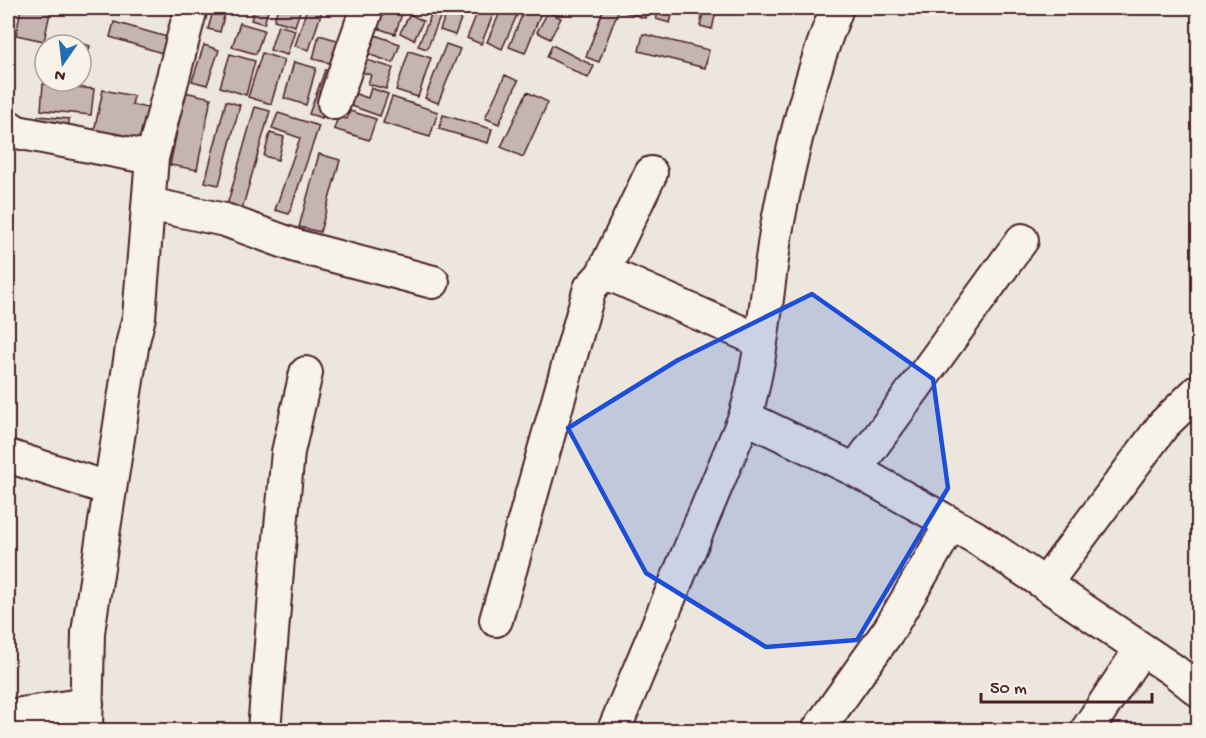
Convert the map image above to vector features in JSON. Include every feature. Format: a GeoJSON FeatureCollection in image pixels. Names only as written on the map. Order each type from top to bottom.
{"type":"FeatureCollection","features":[{"type":"Feature","properties":{"kind":"street"},"geometry":{"type":"LineString","coordinates":[[8,716],[86,717],[88,632],[133,341],[139,317],[152,158],[191,8]]}},
{"type":"Feature","properties":{"kind":"street"},"geometry":{"type":"LineString","coordinates":[[334,103],[367,8]]}},
{"type":"Feature","properties":{"kind":"street"},"geometry":{"type":"LineString","coordinates":[[614,730],[745,417],[753,390],[776,232],[798,125],[822,44],[837,8]]}},
{"type":"Feature","properties":{"kind":"street"},"geometry":{"type":"LineString","coordinates":[[8,126],[17,132],[152,158]]}},
{"type":"Feature","properties":{"kind":"street"},"geometry":{"type":"LineString","coordinates":[[496,620],[590,288],[602,275],[651,173]]}},
{"type":"Feature","properties":{"kind":"street"},"geometry":{"type":"LineString","coordinates":[[148,204],[225,220],[296,246],[433,282]]}},
{"type":"Feature","properties":{"kind":"street"},"geometry":{"type":"LineString","coordinates":[[855,470],[1022,240]]}},
{"type":"Feature","properties":{"kind":"street"},"geometry":{"type":"LineString","coordinates":[[602,275],[616,277],[761,341]]}},
{"type":"Feature","properties":{"kind":"street"},"geometry":{"type":"LineString","coordinates":[[264,730],[288,452],[306,373]]}},
{"type":"Feature","properties":{"kind":"street"},"geometry":{"type":"LineString","coordinates":[[1045,584],[1164,424],[1198,391]]}},
{"type":"Feature","properties":{"kind":"street"},"geometry":{"type":"LineString","coordinates":[[745,417],[855,470],[975,537],[1198,690]]}},
{"type":"Feature","properties":{"kind":"street"},"geometry":{"type":"LineString","coordinates":[[8,456],[110,489]]}},
{"type":"Feature","properties":{"kind":"street"},"geometry":{"type":"LineString","coordinates":[[818,730],[889,630],[951,524]]}},
{"type":"Feature","properties":{"kind":"street"},"geometry":{"type":"LineString","coordinates":[[1087,730],[1141,649]]}},
{"type":"Feature","properties":{"kind":"highlighted area"},"geometry":{"type":"Polygon","coordinates":[[[812,294],[933,379],[948,488],[857,640],[766,647],[646,573],[568,428],[678,360],[812,294]]]}},
{"type":"Feature","properties":{"kind":"building"},"geometry":{"type":"Polygon","coordinates":[[[21,8],[51,8],[46,33],[33,33],[33,39],[16,35],[21,8]]]}},
{"type":"Feature","properties":{"kind":"building"},"geometry":{"type":"Polygon","coordinates":[[[214,8],[226,8],[220,32],[208,29],[214,8]]]}},
{"type":"Feature","properties":{"kind":"building"},"geometry":{"type":"Polygon","coordinates":[[[255,8],[269,8],[264,24],[251,20],[255,8]]]}},
{"type":"Feature","properties":{"kind":"building"},"geometry":{"type":"Polygon","coordinates":[[[278,8],[301,8],[295,26],[274,20],[278,8]]]}},
{"type":"Feature","properties":{"kind":"building"},"geometry":{"type":"Polygon","coordinates":[[[307,8],[323,8],[309,50],[295,46],[307,8]]]}},
{"type":"Feature","properties":{"kind":"building"},"geometry":{"type":"Polygon","coordinates":[[[377,8],[404,8],[395,34],[371,26],[377,8]]]}},
{"type":"Feature","properties":{"kind":"building"},"geometry":{"type":"Polygon","coordinates":[[[434,8],[444,8],[427,49],[418,46],[434,8]]]}},
{"type":"Feature","properties":{"kind":"building"},"geometry":{"type":"Polygon","coordinates":[[[448,8],[465,8],[455,35],[440,30],[448,8]]]}},
{"type":"Feature","properties":{"kind":"building"},"geometry":{"type":"Polygon","coordinates":[[[479,8],[496,8],[481,44],[467,38],[479,8]]]}},
{"type":"Feature","properties":{"kind":"building"},"geometry":{"type":"Polygon","coordinates":[[[502,8],[520,8],[502,49],[487,42],[502,8]]]}},
{"type":"Feature","properties":{"kind":"building"},"geometry":{"type":"Polygon","coordinates":[[[525,8],[543,8],[525,53],[509,47],[525,8]]]}},
{"type":"Feature","properties":{"kind":"building"},"geometry":{"type":"Polygon","coordinates":[[[604,8],[619,8],[599,62],[586,57],[604,8]]]}},
{"type":"Feature","properties":{"kind":"building"},"geometry":{"type":"Polygon","coordinates":[[[625,8],[648,8],[645,18],[624,12],[625,8]]]}},
{"type":"Feature","properties":{"kind":"building"},"geometry":{"type":"Polygon","coordinates":[[[653,8],[674,8],[670,23],[656,19],[658,13],[652,12],[653,8]]]}},
{"type":"Feature","properties":{"kind":"building"},"geometry":{"type":"Polygon","coordinates":[[[676,8],[717,8],[712,29],[700,26],[703,13],[676,8]]]}},
{"type":"Feature","properties":{"kind":"building"},"geometry":{"type":"Polygon","coordinates":[[[548,12],[561,18],[550,39],[537,32],[548,12]]]}},
{"type":"Feature","properties":{"kind":"building"},"geometry":{"type":"Polygon","coordinates":[[[410,14],[423,21],[414,40],[400,33],[410,14]]]}},
{"type":"Feature","properties":{"kind":"building"},"geometry":{"type":"Polygon","coordinates":[[[114,22],[167,37],[162,53],[110,37],[114,22]]]}},
{"type":"Feature","properties":{"kind":"building"},"geometry":{"type":"Polygon","coordinates":[[[240,23],[264,30],[256,54],[232,47],[240,23]]]}},
{"type":"Feature","properties":{"kind":"building"},"geometry":{"type":"Polygon","coordinates":[[[278,25],[295,30],[287,55],[270,50],[278,25]]]}},
{"type":"Feature","properties":{"kind":"building"},"geometry":{"type":"Polygon","coordinates":[[[643,34],[709,50],[705,68],[639,51],[643,34]]]}},
{"type":"Feature","properties":{"kind":"building"},"geometry":{"type":"Polygon","coordinates":[[[319,35],[344,42],[338,65],[313,59],[319,35]]]}},
{"type":"Feature","properties":{"kind":"building"},"geometry":{"type":"Polygon","coordinates":[[[375,35],[400,44],[393,63],[368,54],[375,35]]]}},
{"type":"Feature","properties":{"kind":"building"},"geometry":{"type":"Polygon","coordinates":[[[446,44],[460,49],[438,103],[425,98],[446,44]]]}},
{"type":"Feature","properties":{"kind":"building"},"geometry":{"type":"Polygon","coordinates":[[[204,45],[219,50],[207,85],[192,81],[204,45]]]}},
{"type":"Feature","properties":{"kind":"building"},"geometry":{"type":"Polygon","coordinates":[[[552,45],[594,66],[588,78],[547,57],[552,45]]]}},
{"type":"Feature","properties":{"kind":"building"},"geometry":{"type":"Polygon","coordinates":[[[409,51],[431,58],[418,97],[396,90],[409,51]]]}},
{"type":"Feature","properties":{"kind":"building"},"geometry":{"type":"Polygon","coordinates":[[[262,53],[284,60],[271,104],[248,97],[262,53]]]}},
{"type":"Feature","properties":{"kind":"building"},"geometry":{"type":"Polygon","coordinates":[[[230,54],[255,61],[246,95],[220,87],[230,54]]]}},
{"type":"Feature","properties":{"kind":"building"},"geometry":{"type":"Polygon","coordinates":[[[360,58],[393,68],[386,89],[368,84],[371,75],[359,71],[360,58]]]}},
{"type":"Feature","properties":{"kind":"building"},"geometry":{"type":"Polygon","coordinates":[[[294,62],[316,68],[306,105],[284,98],[294,62]]]}},
{"type":"Feature","properties":{"kind":"building"},"geometry":{"type":"Polygon","coordinates":[[[325,70],[337,74],[322,118],[309,114],[325,70]]]}},
{"type":"Feature","properties":{"kind":"building"},"geometry":{"type":"Polygon","coordinates":[[[505,75],[518,81],[499,124],[485,118],[505,75]]]}},
{"type":"Feature","properties":{"kind":"building"},"geometry":{"type":"Polygon","coordinates":[[[371,88],[388,94],[380,116],[346,104],[350,92],[368,98],[371,88]]]}},
{"type":"Feature","properties":{"kind":"building"},"geometry":{"type":"Polygon","coordinates":[[[94,89],[91,115],[41,110],[42,93],[93,93],[94,89]]]}},
{"type":"Feature","properties":{"kind":"building"},"geometry":{"type":"Polygon","coordinates":[[[103,90],[134,96],[132,105],[148,108],[140,145],[93,136],[103,90]]]}},
{"type":"Feature","properties":{"kind":"building"},"geometry":{"type":"Polygon","coordinates":[[[185,92],[211,98],[197,170],[170,165],[185,92]]]}},
{"type":"Feature","properties":{"kind":"building"},"geometry":{"type":"Polygon","coordinates":[[[527,92],[548,102],[523,157],[501,147],[527,92]]]}},
{"type":"Feature","properties":{"kind":"building"},"geometry":{"type":"Polygon","coordinates":[[[392,97],[438,112],[430,137],[383,123],[392,97]]]}},
{"type":"Feature","properties":{"kind":"building"},"geometry":{"type":"Polygon","coordinates":[[[226,101],[240,105],[219,185],[205,182],[226,101]]]}},
{"type":"Feature","properties":{"kind":"building"},"geometry":{"type":"Polygon","coordinates":[[[255,107],[270,111],[241,213],[226,209],[255,107]]]}},
{"type":"Feature","properties":{"kind":"building"},"geometry":{"type":"Polygon","coordinates":[[[350,111],[376,119],[369,140],[334,129],[338,117],[347,119],[350,111]]]}},
{"type":"Feature","properties":{"kind":"building"},"geometry":{"type":"Polygon","coordinates":[[[278,113],[319,126],[289,214],[275,210],[300,138],[272,128],[278,113]]]}},
{"type":"Feature","properties":{"kind":"building"},"geometry":{"type":"Polygon","coordinates":[[[443,115],[492,129],[488,143],[439,129],[443,115]]]}},
{"type":"Feature","properties":{"kind":"building"},"geometry":{"type":"Polygon","coordinates":[[[38,116],[69,119],[68,135],[37,132],[38,116]]]}},
{"type":"Feature","properties":{"kind":"building"},"geometry":{"type":"Polygon","coordinates":[[[270,133],[284,137],[278,160],[264,156],[270,133]]]}},
{"type":"Feature","properties":{"kind":"building"},"geometry":{"type":"Polygon","coordinates":[[[319,154],[340,160],[320,232],[299,227],[319,154]]]}}]}
